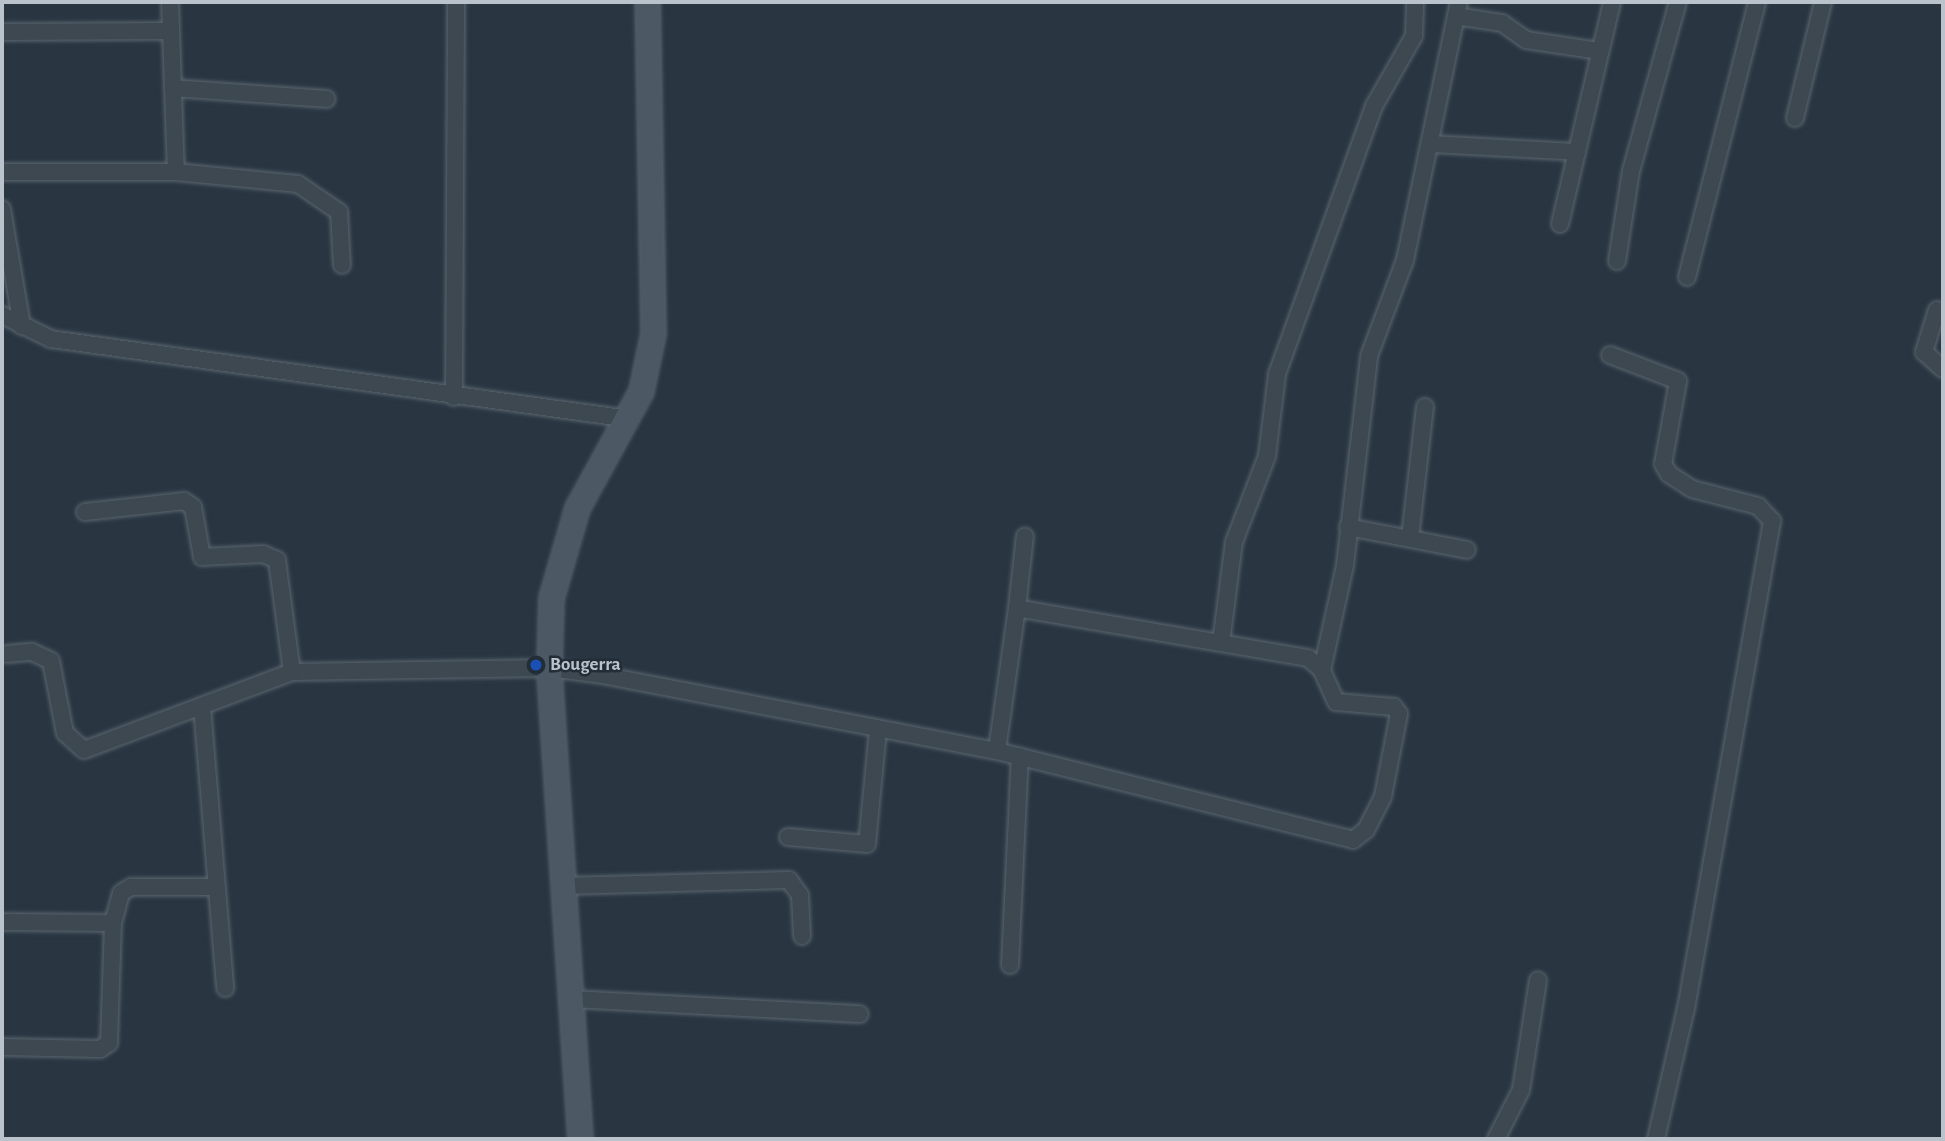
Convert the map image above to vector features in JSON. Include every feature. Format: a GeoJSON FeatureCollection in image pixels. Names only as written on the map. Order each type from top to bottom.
{"type":"FeatureCollection","features":[{"type":"Feature","properties":{"kind":"main road"},"geometry":{"type":"LineString","coordinates":[[580,1139],[550,668],[559,556],[577,508],[629,419],[653,333],[647,2]]}},
{"type":"Feature","properties":{"kind":"street"},"geometry":{"type":"LineString","coordinates":[[170,2],[176,172]]}},
{"type":"Feature","properties":{"kind":"street"},"geometry":{"type":"LineString","coordinates":[[454,397],[456,2]]}},
{"type":"Feature","properties":{"kind":"street"},"geometry":{"type":"LineString","coordinates":[[1221,643],[1234,542],[1267,456],[1277,374],[1374,106],[1413,36],[1415,2]]}},
{"type":"Feature","properties":{"kind":"street"},"geometry":{"type":"LineString","coordinates":[[1560,224],[1612,2]]}},
{"type":"Feature","properties":{"kind":"street"},"geometry":{"type":"LineString","coordinates":[[1617,261],[1631,171],[1678,2]]}},
{"type":"Feature","properties":{"kind":"street"},"geometry":{"type":"LineString","coordinates":[[1687,277],[1757,2]]}},
{"type":"Feature","properties":{"kind":"street"},"geometry":{"type":"LineString","coordinates":[[1796,118],[1823,2]]}},
{"type":"Feature","properties":{"kind":"street"},"geometry":{"type":"LineString","coordinates":[[1322,670],[1349,527],[1369,356],[1405,260],[1457,9],[1502,23],[1526,40],[1600,51]]}},
{"type":"Feature","properties":{"kind":"street"},"geometry":{"type":"LineString","coordinates":[[2,32],[171,31]]}},
{"type":"Feature","properties":{"kind":"street"},"geometry":{"type":"LineString","coordinates":[[173,88],[327,99]]}},
{"type":"Feature","properties":{"kind":"street"},"geometry":{"type":"LineString","coordinates":[[1430,144],[1577,152]]}},
{"type":"Feature","properties":{"kind":"street"},"geometry":{"type":"LineString","coordinates":[[2,173],[176,172],[298,184],[339,212],[342,265]]}},
{"type":"Feature","properties":{"kind":"street"},"geometry":{"type":"LineString","coordinates":[[2,209],[22,326]]}},
{"type":"Feature","properties":{"kind":"street"},"geometry":{"type":"LineString","coordinates":[[1937,310],[1924,352],[1943,369]]}},
{"type":"Feature","properties":{"kind":"street"},"geometry":{"type":"LineString","coordinates":[[2,314],[51,339],[454,397],[629,419]]}},
{"type":"Feature","properties":{"kind":"street"},"geometry":{"type":"LineString","coordinates":[[1610,355],[1678,382],[1663,464],[1669,474],[1692,489],[1758,506],[1772,521],[1686,1007],[1656,1139]]}},
{"type":"Feature","properties":{"kind":"street"},"geometry":{"type":"LineString","coordinates":[[1410,538],[1425,407]]}},
{"type":"Feature","properties":{"kind":"street"},"geometry":{"type":"LineString","coordinates":[[85,512],[184,501],[193,508],[202,558],[263,554],[277,560],[292,672]]}},
{"type":"Feature","properties":{"kind":"street"},"geometry":{"type":"LineString","coordinates":[[1349,527],[1466,550]]}},
{"type":"Feature","properties":{"kind":"street"},"geometry":{"type":"LineString","coordinates":[[997,751],[1025,536]]}},
{"type":"Feature","properties":{"kind":"street"},"geometry":{"type":"LineString","coordinates":[[7,654],[32,652],[51,661],[63,726],[76,748],[93,748],[292,672],[550,668],[997,751],[1353,840],[1366,830],[1383,796],[1399,714],[1394,707],[1336,702],[1322,670],[1308,658],[1017,608]]}},
{"type":"Feature","properties":{"kind":"street"},"geometry":{"type":"LineString","coordinates":[[202,706],[225,988]]}},
{"type":"Feature","properties":{"kind":"street"},"geometry":{"type":"LineString","coordinates":[[788,837],[867,844],[878,729]]}},
{"type":"Feature","properties":{"kind":"street"},"geometry":{"type":"LineString","coordinates":[[1010,965],[1020,756]]}},
{"type":"Feature","properties":{"kind":"street"},"geometry":{"type":"LineString","coordinates":[[563,886],[789,880],[800,895],[802,936]]}},
{"type":"Feature","properties":{"kind":"street"},"geometry":{"type":"LineString","coordinates":[[2,1047],[100,1049],[109,1043],[113,923],[121,894],[131,887],[215,887]]}},
{"type":"Feature","properties":{"kind":"street"},"geometry":{"type":"LineString","coordinates":[[2,922],[113,923]]}},
{"type":"Feature","properties":{"kind":"street"},"geometry":{"type":"LineString","coordinates":[[1496,1139],[1521,1090],[1538,980]]}},
{"type":"Feature","properties":{"kind":"street"},"geometry":{"type":"LineString","coordinates":[[570,999],[860,1014]]}},
{"type":"Feature","properties":{"kind":"place","name":"Bougerra"},"geometry":{"type":"Point","coordinates":[536,665]}}]}
